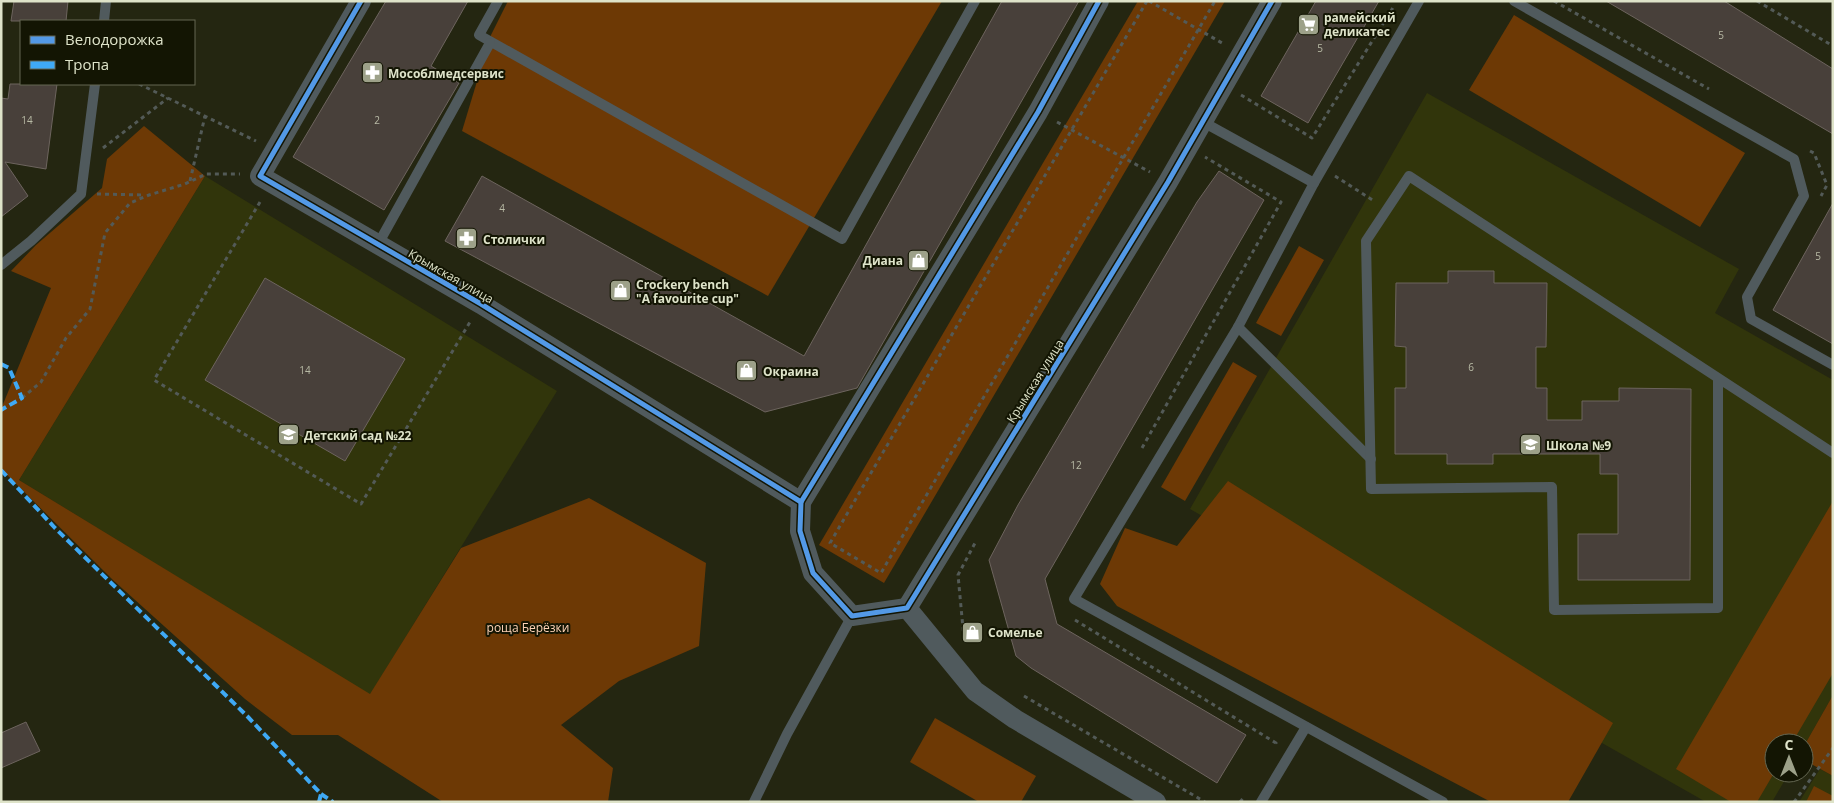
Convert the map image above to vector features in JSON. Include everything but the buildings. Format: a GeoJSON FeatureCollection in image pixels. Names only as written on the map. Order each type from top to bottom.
{"type":"FeatureCollection","features":[{"type":"Feature","properties":{"kind":"street"},"geometry":{"type":"LineString","coordinates":[[266,179],[274,150],[361,1]]}},
{"type":"Feature","properties":{"kind":"street","name":"Крымская улица"},"geometry":{"type":"LineString","coordinates":[[907,608],[1168,182],[1212,126],[1242,54],[1272,1]]}},
{"type":"Feature","properties":{"kind":"street"},"geometry":{"type":"LineString","coordinates":[[1094,3],[1038,112],[801,502],[800,531],[813,572],[852,616],[907,608],[975,691],[1015,719],[1156,802]]}},
{"type":"Feature","properties":{"kind":"street","name":"Крымская улица"},"geometry":{"type":"LineString","coordinates":[[266,179],[377,246],[481,304],[801,502]]}},
{"type":"Feature","properties":{"kind":"lane"},"geometry":{"type":"LineString","coordinates":[[104,20],[106,1]]}},
{"type":"Feature","properties":{"kind":"lane"},"geometry":{"type":"LineString","coordinates":[[498,1],[479,35],[490,43],[842,239],[976,1]]}},
{"type":"Feature","properties":{"kind":"lane"},"geometry":{"type":"LineString","coordinates":[[1419,1],[1314,184],[1238,327],[1074,600],[1443,802]]}},
{"type":"Feature","properties":{"kind":"lane"},"geometry":{"type":"LineString","coordinates":[[1514,1],[1794,159],[1804,196],[1746,297],[1751,319],[1833,365]]}},
{"type":"Feature","properties":{"kind":"lane"},"geometry":{"type":"LineString","coordinates":[[377,246],[490,43]]}},
{"type":"Feature","properties":{"kind":"lane"},"geometry":{"type":"LineString","coordinates":[[1,265],[31,241],[81,194],[95,85]]}},
{"type":"Feature","properties":{"kind":"lane"},"geometry":{"type":"LineString","coordinates":[[1212,126],[1314,184]]}},
{"type":"Feature","properties":{"kind":"lane"},"geometry":{"type":"LineString","coordinates":[[1718,378],[1718,608],[1554,610],[1552,487],[1371,489],[1366,241],[1409,176],[1833,453]]}},
{"type":"Feature","properties":{"kind":"lane"},"geometry":{"type":"LineString","coordinates":[[1238,327],[1371,459]]}},
{"type":"Feature","properties":{"kind":"lane"},"geometry":{"type":"LineString","coordinates":[[754,802],[786,734],[852,616]]}},
{"type":"Feature","properties":{"kind":"lane"},"geometry":{"type":"LineString","coordinates":[[1261,802],[1306,727]]}},
{"type":"Feature","properties":{"kind":"path"},"geometry":{"type":"LineString","coordinates":[[1215,1],[1199,29],[1124,158],[881,572],[830,543],[1148,1],[1199,29],[1242,54]]}},
{"type":"Feature","properties":{"kind":"path"},"geometry":{"type":"LineString","coordinates":[[1240,95],[1312,138],[1397,1]]}},
{"type":"Feature","properties":{"kind":"path"},"geometry":{"type":"LineString","coordinates":[[1757,1],[1833,46]]}},
{"type":"Feature","properties":{"kind":"path"},"geometry":{"type":"LineString","coordinates":[[141,85],[274,150]]}},
{"type":"Feature","properties":{"kind":"path"},"geometry":{"type":"LineString","coordinates":[[1200,166],[1205,157],[1212,126],[1240,95],[1245,86]]}},
{"type":"Feature","properties":{"kind":"path"},"geometry":{"type":"LineString","coordinates":[[85,162],[168,98]]}},
{"type":"Feature","properties":{"kind":"path"},"geometry":{"type":"LineString","coordinates":[[1038,112],[1168,182]]}},
{"type":"Feature","properties":{"kind":"path"},"geometry":{"type":"LineString","coordinates":[[190,182],[205,116]]}},
{"type":"Feature","properties":{"kind":"path"},"geometry":{"type":"LineString","coordinates":[[1142,450],[1282,202],[1205,157]]}},
{"type":"Feature","properties":{"kind":"path"},"geometry":{"type":"LineString","coordinates":[[1323,168],[1387,210]]}},
{"type":"Feature","properties":{"kind":"path"},"geometry":{"type":"LineString","coordinates":[[22,398],[41,382],[66,338],[90,310],[106,233],[130,203],[190,182],[206,174],[266,179],[154,380],[361,504],[481,304]]}},
{"type":"Feature","properties":{"kind":"path"},"geometry":{"type":"LineString","coordinates":[[81,194],[149,195]]}},
{"type":"Feature","properties":{"kind":"path"},"geometry":{"type":"LineString","coordinates":[[968,645],[962,638],[958,575],[975,542]]}},
{"type":"Feature","properties":{"kind":"path"},"geometry":{"type":"LineString","coordinates":[[1073,614],[1076,622],[1276,742],[1271,750]]}},
{"type":"Feature","properties":{"kind":"path"},"geometry":{"type":"LineString","coordinates":[[1016,691],[1205,802]]}},
{"type":"Feature","properties":{"kind":"path"},"geometry":{"type":"LineString","coordinates":[[1794,802],[1833,748]]}},
{"type":"Feature","properties":{"kind":"path"},"geometry":{"type":"LineString","coordinates":[[1240,802],[1248,790]]}},
{"type":"Feature","properties":{"kind":"shaded area","name":"Школа №9"},"geometry":{"type":"Polygon","coordinates":[[[1427,93],[1739,269],[1715,313],[1833,380],[1833,695],[1811,733],[1764,733],[1764,783],[1783,783],[1772,802],[1706,802],[1190,509],[1427,93]]]}},
{"type":"Feature","properties":{"kind":"shaded area","name":"Детский сад №22"},"geometry":{"type":"Polygon","coordinates":[[[205,176],[557,391],[370,695],[19,480],[205,176]]]}},
{"type":"Feature","properties":{"kind":"shaded area"},"geometry":{"type":"Polygon","coordinates":[[[1820,769],[1833,776],[1833,802],[1799,802],[1811,783],[1814,783],[1814,778],[1820,769]]]}},
{"type":"Feature","properties":{"kind":"green space"},"geometry":{"type":"Polygon","coordinates":[[[508,1],[942,1],[768,296],[462,131],[491,35],[508,1]]]}},
{"type":"Feature","properties":{"kind":"green space"},"geometry":{"type":"Polygon","coordinates":[[[1138,1],[1225,1],[884,583],[819,545],[1138,1]]]}},
{"type":"Feature","properties":{"kind":"green space"},"geometry":{"type":"Polygon","coordinates":[[[1514,15],[1745,153],[1700,227],[1469,90],[1514,15]]]}},
{"type":"Feature","properties":{"kind":"green space","name":"роща Берёзки"},"geometry":{"type":"Polygon","coordinates":[[[144,126],[205,176],[19,480],[370,694],[461,548],[589,498],[706,563],[699,646],[619,681],[561,725],[613,768],[608,802],[443,802],[338,735],[292,735],[245,699],[114,581],[1,469],[1,409],[51,288],[11,271],[36,245],[102,188],[107,159],[144,126]]]}},
{"type":"Feature","properties":{"kind":"green space"},"geometry":{"type":"Polygon","coordinates":[[[1299,246],[1324,260],[1281,336],[1256,323],[1299,246]]]}},
{"type":"Feature","properties":{"kind":"green space"},"geometry":{"type":"Polygon","coordinates":[[[1233,362],[1257,376],[1185,501],[1161,487],[1233,362]]]}},
{"type":"Feature","properties":{"kind":"green space"},"geometry":{"type":"Polygon","coordinates":[[[1228,481],[1613,723],[1568,802],[1491,802],[1117,606],[1100,584],[1125,528],[1177,546],[1228,481]]]}},
{"type":"Feature","properties":{"kind":"green space"},"geometry":{"type":"Polygon","coordinates":[[[1833,501],[1833,673],[1798,733],[1764,733],[1764,783],[1768,783],[1757,802],[1731,802],[1676,769],[1833,501]]]}},
{"type":"Feature","properties":{"kind":"green space"},"geometry":{"type":"Polygon","coordinates":[[[1833,695],[1833,776],[1814,766],[1814,733],[1811,733],[1833,695]]]}},
{"type":"Feature","properties":{"kind":"green space"},"geometry":{"type":"Polygon","coordinates":[[[935,718],[1036,776],[1021,802],[979,802],[910,762],[935,718]]]}},
{"type":"Feature","properties":{"kind":"green space"},"geometry":{"type":"Polygon","coordinates":[[[1814,786],[1833,796],[1833,802],[1806,802],[1814,786]]]}},
{"type":"Feature","properties":{"kind":"marked path"},"geometry":{"type":"LineString","coordinates":[[1,364],[9,368],[22,398],[1,410]]}},
{"type":"Feature","properties":{"kind":"marked path"},"geometry":{"type":"LineString","coordinates":[[1,470],[55,528],[248,717],[321,794],[319,802]]}},
{"type":"Feature","properties":{"kind":"marked path"},"geometry":{"type":"LineString","coordinates":[[321,794],[333,802]]}},
{"type":"Feature","properties":{"kind":"cycle path"},"geometry":{"type":"LineString","coordinates":[[361,1],[260,176],[481,304],[801,502]]}},
{"type":"Feature","properties":{"kind":"cycle path"},"geometry":{"type":"LineString","coordinates":[[1099,1],[1038,112],[801,502],[800,531],[813,573],[852,616],[907,608],[1168,182],[1272,1]]}},
{"type":"Feature","properties":{"kind":"place","name":"рамейский деликатес"},"geometry":{"type":"Point","coordinates":[1308,24]}},
{"type":"Feature","properties":{"kind":"place","name":"Мособлмедсервис"},"geometry":{"type":"Point","coordinates":[372,73]}},
{"type":"Feature","properties":{"kind":"place","name":"Столички"},"geometry":{"type":"Point","coordinates":[467,239]}},
{"type":"Feature","properties":{"kind":"place","name":"Диана"},"geometry":{"type":"Point","coordinates":[919,260]}},
{"type":"Feature","properties":{"kind":"place","name":"Crockery bench \"A favourite cup\""},"geometry":{"type":"Point","coordinates":[620,291]}},
{"type":"Feature","properties":{"kind":"place","name":"Окраина"},"geometry":{"type":"Point","coordinates":[747,371]}},
{"type":"Feature","properties":{"kind":"place","name":"Детский сад №22"},"geometry":{"type":"Point","coordinates":[288,435]}},
{"type":"Feature","properties":{"kind":"place","name":"Школа №9"},"geometry":{"type":"Point","coordinates":[1530,445]}},
{"type":"Feature","properties":{"kind":"place","name":"Сомелье"},"geometry":{"type":"Point","coordinates":[972,632]}}]}
